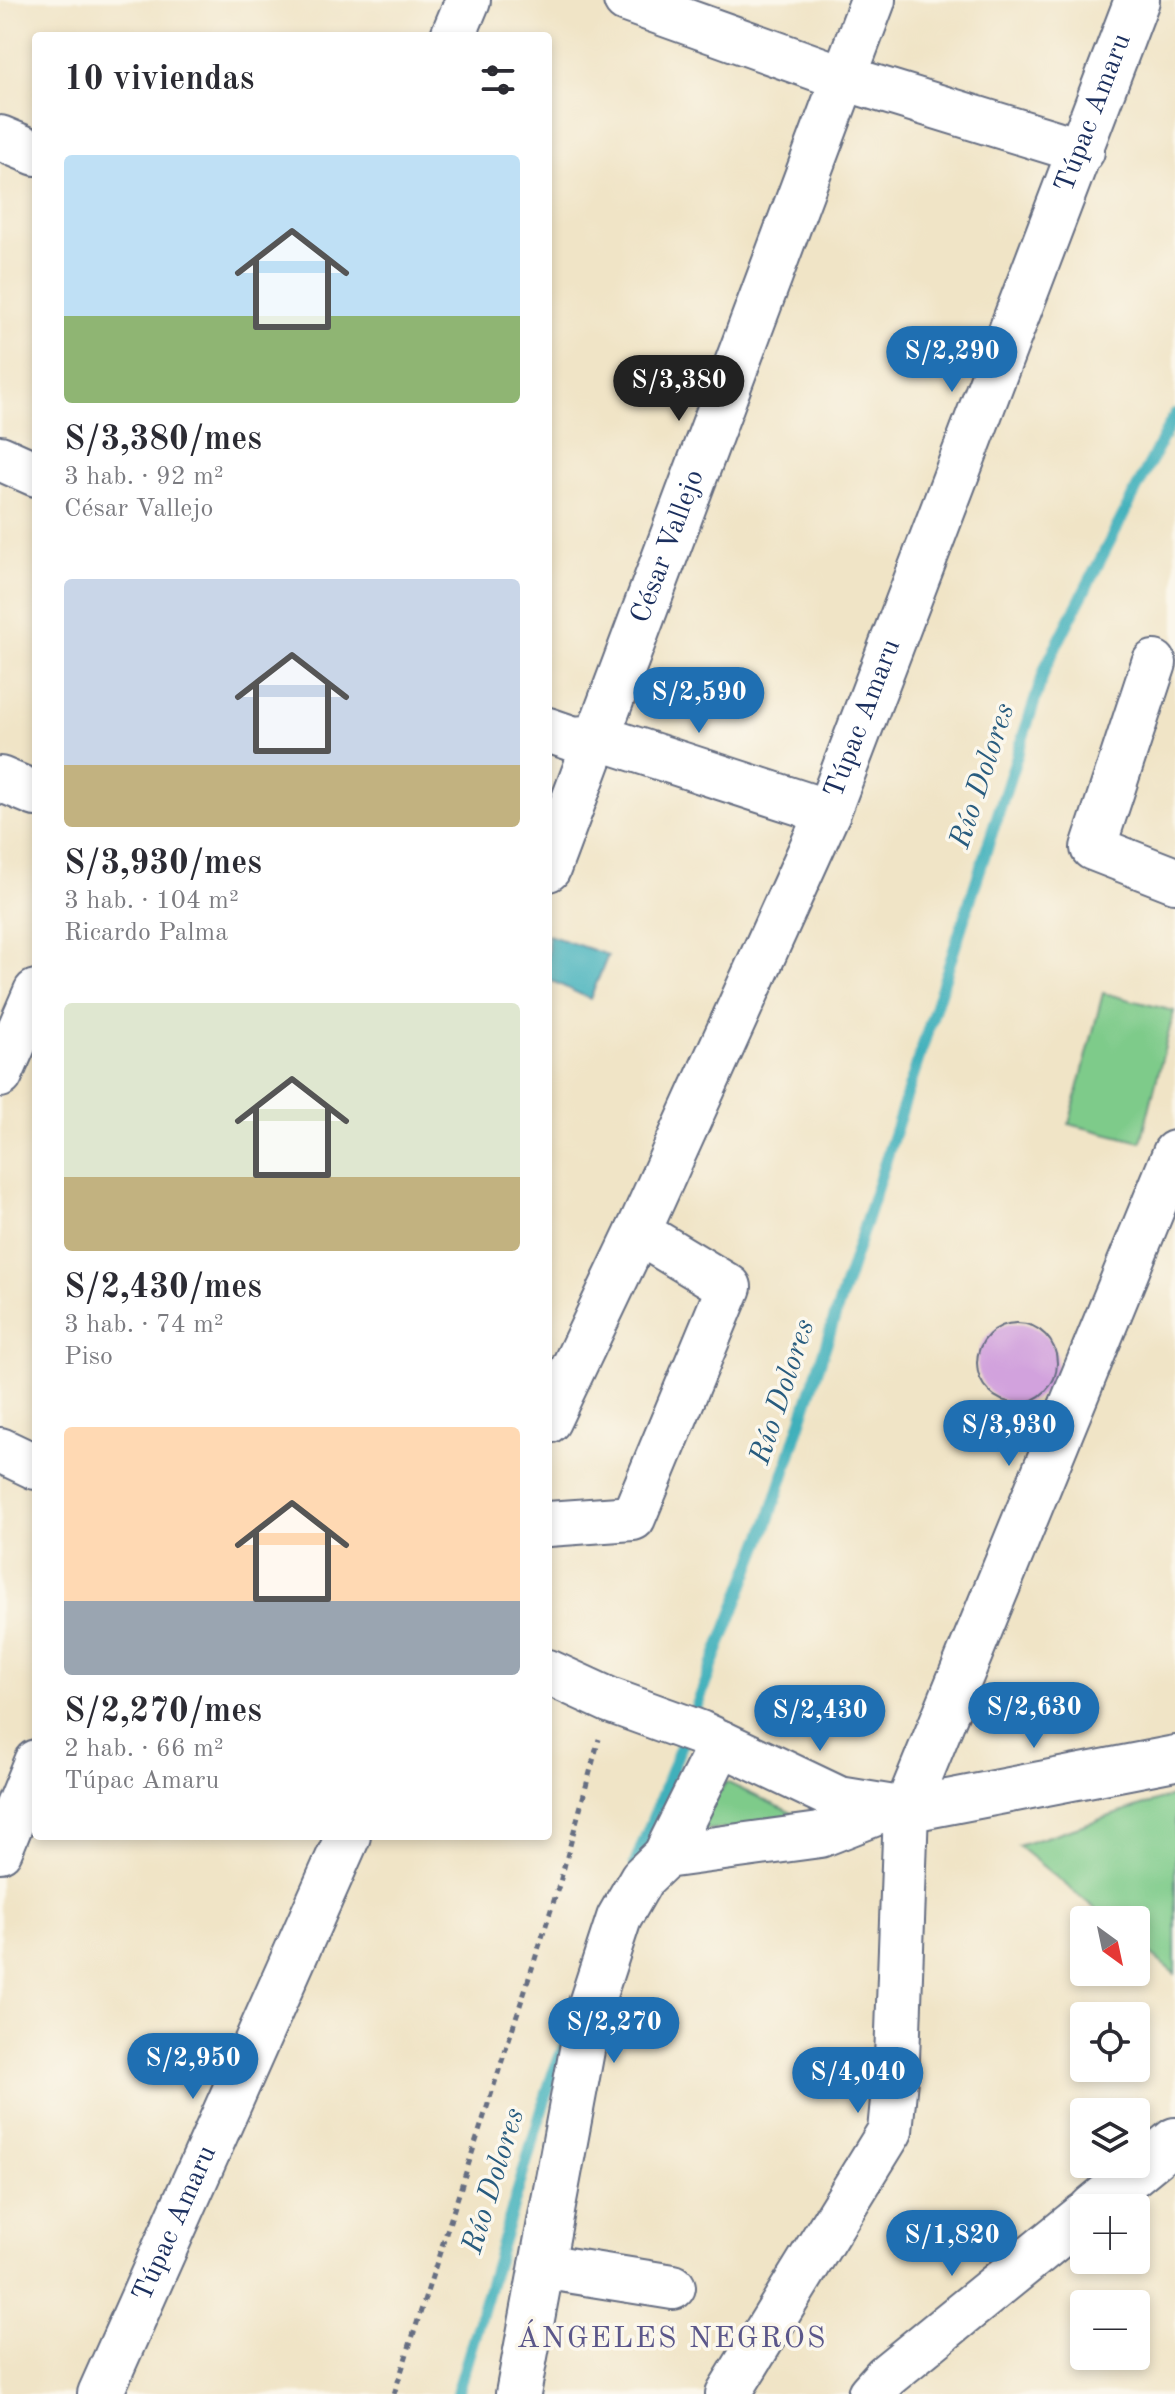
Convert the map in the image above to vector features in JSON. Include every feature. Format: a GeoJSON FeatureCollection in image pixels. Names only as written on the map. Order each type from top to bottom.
{"type":"FeatureCollection","features":[{"type":"Feature","properties":{"kind":"street"},"geometry":{"type":"LineString","coordinates":[[626,0],[844,78],[1082,151]]}},
{"type":"Feature","properties":{"kind":"street","name":"César Vallejo"},"geometry":{"type":"LineString","coordinates":[[552,858],[873,0]]}},
{"type":"Feature","properties":{"kind":"street","name":"Túpac Amaru"},"geometry":{"type":"LineString","coordinates":[[552,1413],[638,1232],[828,812],[1137,0]]}},
{"type":"Feature","properties":{"kind":"street"},"geometry":{"type":"LineString","coordinates":[[0,138],[32,151]]}},
{"type":"Feature","properties":{"kind":"street"},"geometry":{"type":"LineString","coordinates":[[0,458],[32,472]]}},
{"type":"Feature","properties":{"kind":"street"},"geometry":{"type":"LineString","coordinates":[[1154,663],[1093,848],[1175,880]]}},
{"type":"Feature","properties":{"kind":"street"},"geometry":{"type":"LineString","coordinates":[[552,731],[574,739],[597,737],[828,812]]}},
{"type":"Feature","properties":{"kind":"street"},"geometry":{"type":"LineString","coordinates":[[0,779],[32,792]]}},
{"type":"Feature","properties":{"kind":"street"},"geometry":{"type":"LineString","coordinates":[[0,1075],[32,1001]]}},
{"type":"Feature","properties":{"kind":"street"},"geometry":{"type":"LineString","coordinates":[[728,2394],[890,2131],[897,2059],[897,1809],[1175,1153]]}},
{"type":"Feature","properties":{"kind":"street"},"geometry":{"type":"LineString","coordinates":[[552,1524],[633,1518],[729,1287],[638,1232]]}},
{"type":"Feature","properties":{"kind":"street"},"geometry":{"type":"LineString","coordinates":[[0,1450],[32,1465]]}},
{"type":"Feature","properties":{"kind":"street"},"geometry":{"type":"LineString","coordinates":[[552,1674],[710,1738],[839,1799],[897,1809]]}},
{"type":"Feature","properties":{"kind":"street"},"geometry":{"type":"LineString","coordinates":[[518,2394],[590,2007],[619,1918],[642,1878],[665,1856],[710,1738]]}},
{"type":"Feature","properties":{"kind":"street"},"geometry":{"type":"LineString","coordinates":[[665,1856],[820,1835],[897,1809],[1175,1758]]}},
{"type":"Feature","properties":{"kind":"street"},"geometry":{"type":"LineString","coordinates":[[0,1850],[32,1772]]}},
{"type":"Feature","properties":{"kind":"street","name":"Túpac Amaru"},"geometry":{"type":"LineString","coordinates":[[100,2394],[346,1840]]}},
{"type":"Feature","properties":{"kind":"street"},"geometry":{"type":"LineString","coordinates":[[1109,2194],[1175,2140]]}},
{"type":"Feature","properties":{"kind":"street"},"geometry":{"type":"LineString","coordinates":[[886,2388],[1070,2227]]}},
{"type":"Feature","properties":{"kind":"street"},"geometry":{"type":"LineString","coordinates":[[542,2266],[673,2287]]}},
{"type":"Feature","properties":{"kind":"path"},"geometry":{"type":"LineString","coordinates":[[394,2394],[617,1702]]}},
{"type":"Feature","properties":{"kind":"green space"},"geometry":{"type":"Polygon","coordinates":[[[1103,993],[1174,1011],[1141,1142],[1069,1124],[1103,993]]]}},
{"type":"Feature","properties":{"kind":"green space"},"geometry":{"type":"Polygon","coordinates":[[[726,1782],[818,1825],[695,1830],[726,1782]]]}},
{"type":"Feature","properties":{"kind":"green space"},"geometry":{"type":"Polygon","coordinates":[[[1175,1795],[1175,1974],[1150,1953],[1150,1906],[1092,1906],[1018,1846],[1175,1795]]]}},
{"type":"Feature","properties":{"kind":"water"},"geometry":{"type":"Polygon","coordinates":[[[552,936],[608,955],[590,999],[552,981],[552,936]]]}},
{"type":"Feature","properties":{"kind":"building"},"geometry":{"type":"Polygon","coordinates":[[[1017,1323],[1032,1326],[1045,1335],[1054,1348],[1057,1363],[1054,1378],[1045,1391],[1032,1400],[1017,1403],[1002,1400],[989,1391],[980,1378],[977,1363],[980,1348],[989,1335],[1002,1326],[1017,1323]]]}},
{"type":"Feature","properties":{"kind":"waterway","name":"Río Dolores"},"geometry":{"type":"LineString","coordinates":[[635,1864],[769,1520],[1046,666],[1175,414]]}},
{"type":"Feature","properties":{"kind":"waterway","name":"Río Dolores"},"geometry":{"type":"LineString","coordinates":[[457,2394],[552,2076],[563,2049]]}},
{"type":"Feature","properties":{"kind":"district","name":"ÁNGELES NEGROS"},"geometry":{"type":"Point","coordinates":[672,2339]}}]}
